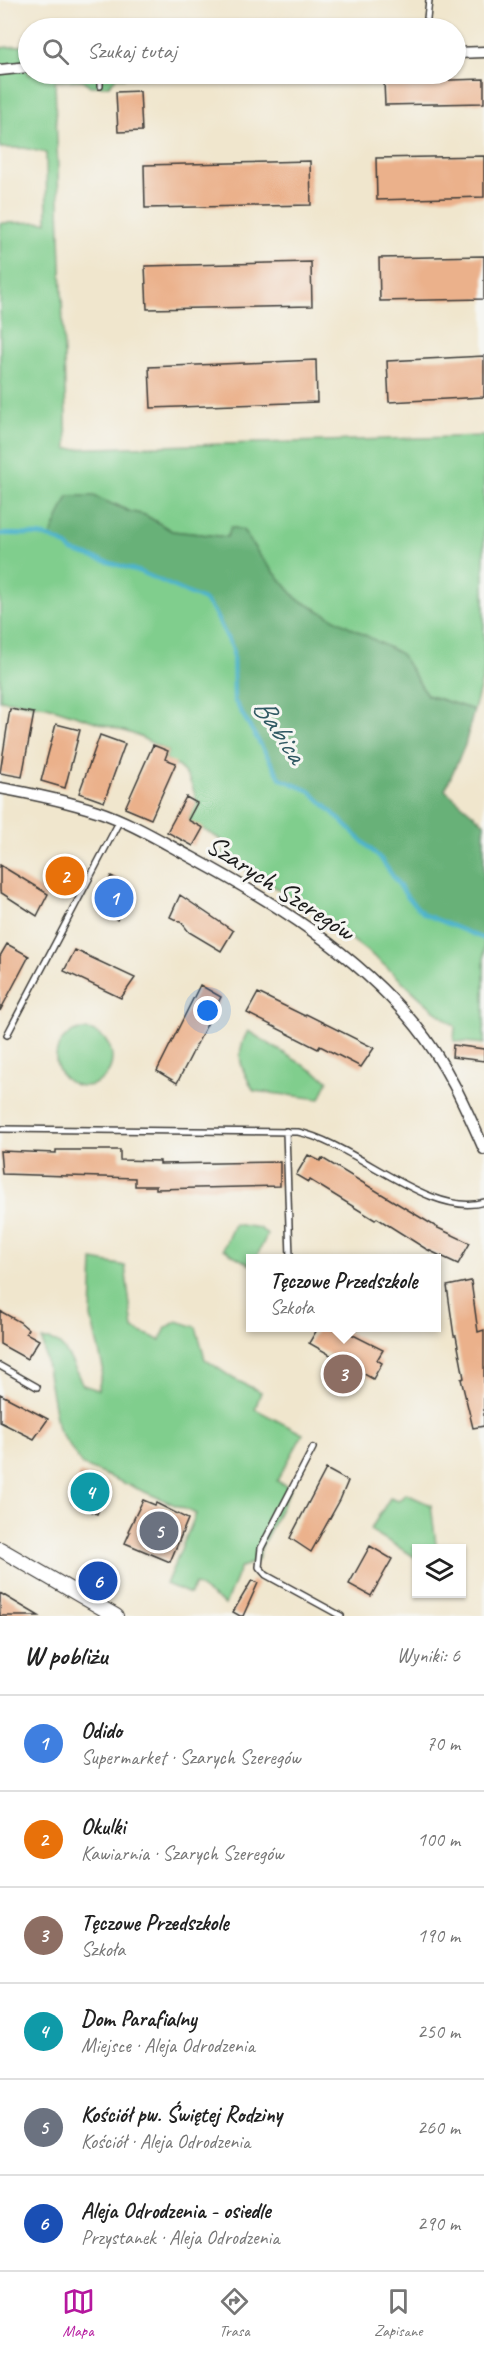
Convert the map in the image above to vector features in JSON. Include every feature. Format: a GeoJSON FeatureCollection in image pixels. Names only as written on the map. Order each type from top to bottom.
{"type":"FeatureCollection","features":[{"type":"Feature","properties":{"kind":"street"},"geometry":{"type":"LineString","coordinates":[[466,53],[484,52]]}},
{"type":"Feature","properties":{"kind":"street"},"geometry":{"type":"LineString","coordinates":[[0,70],[18,68]]}},
{"type":"Feature","properties":{"kind":"street","name":"Szarych Szeregów"},"geometry":{"type":"LineString","coordinates":[[0,788],[45,797],[120,820],[218,872],[291,915],[358,966],[417,1028],[452,1080],[484,1149]]}},
{"type":"Feature","properties":{"kind":"street"},"geometry":{"type":"LineString","coordinates":[[0,1549],[116,1616]]}},
{"type":"Feature","properties":{"kind":"lane"},"geometry":{"type":"LineString","coordinates":[[427,18],[429,0]]}},
{"type":"Feature","properties":{"kind":"lane"},"geometry":{"type":"LineString","coordinates":[[7,1035],[120,820]]}},
{"type":"Feature","properties":{"kind":"lane"},"geometry":{"type":"LineString","coordinates":[[0,1129],[286,1131],[311,1135],[335,1144],[437,1199],[462,1205],[484,1202]]}},
{"type":"Feature","properties":{"kind":"lane"},"geometry":{"type":"LineString","coordinates":[[286,1131],[290,1254]]}},
{"type":"Feature","properties":{"kind":"lane"},"geometry":{"type":"LineString","coordinates":[[0,1366],[37,1387]]}},
{"type":"Feature","properties":{"kind":"lane"},"geometry":{"type":"LineString","coordinates":[[313,1448],[261,1548],[259,1567],[266,1575],[341,1616]]}},
{"type":"Feature","properties":{"kind":"green space"},"geometry":{"type":"Polygon","coordinates":[[[18,46],[18,84],[55,84],[67,449],[484,436],[484,673],[474,710],[427,695],[400,654],[297,599],[260,556],[243,530],[228,537],[172,531],[145,515],[128,511],[116,504],[66,544],[72,551],[141,572],[204,600],[213,610],[233,649],[234,700],[281,779],[310,791],[381,859],[408,898],[424,914],[484,939],[484,1044],[454,1041],[455,1026],[378,960],[302,904],[222,855],[228,844],[188,820],[197,803],[195,795],[183,771],[165,759],[168,751],[136,735],[47,706],[0,700],[0,223],[47,222],[46,153],[24,148],[0,148],[0,48],[18,46]]]}},
{"type":"Feature","properties":{"kind":"green space"},"geometry":{"type":"Polygon","coordinates":[[[88,84],[111,84],[109,86],[88,84]]]}},
{"type":"Feature","properties":{"kind":"green space"},"geometry":{"type":"Polygon","coordinates":[[[68,496],[94,496],[128,511],[145,515],[172,531],[227,537],[231,527],[243,530],[260,556],[297,599],[401,654],[427,695],[474,710],[465,745],[445,790],[484,823],[484,939],[424,914],[408,898],[381,859],[310,791],[281,779],[234,700],[233,649],[213,610],[204,600],[141,572],[72,551],[66,544],[50,537],[68,496]]]}},
{"type":"Feature","properties":{"kind":"green space"},"geometry":{"type":"Polygon","coordinates":[[[84,1030],[99,1035],[107,1043],[112,1058],[107,1073],[99,1081],[84,1086],[69,1081],[61,1073],[56,1058],[61,1043],[69,1035],[84,1030]]]}},
{"type":"Feature","properties":{"kind":"green space"},"geometry":{"type":"Polygon","coordinates":[[[248,1031],[328,1080],[320,1099],[254,1091],[243,1069],[240,1055],[248,1031]]]}},
{"type":"Feature","properties":{"kind":"green space"},"geometry":{"type":"Polygon","coordinates":[[[234,1224],[260,1228],[267,1235],[258,1254],[246,1254],[246,1263],[223,1249],[234,1224]]]}},
{"type":"Feature","properties":{"kind":"green space"},"geometry":{"type":"Polygon","coordinates":[[[93,1260],[125,1266],[133,1329],[160,1340],[166,1328],[177,1321],[196,1327],[205,1359],[234,1379],[261,1392],[255,1409],[303,1434],[277,1481],[291,1488],[261,1548],[258,1560],[240,1568],[225,1605],[195,1584],[190,1594],[166,1584],[196,1514],[82,1465],[58,1429],[42,1340],[50,1340],[63,1348],[83,1385],[98,1390],[103,1368],[91,1317],[93,1260]]]}},
{"type":"Feature","properties":{"kind":"green space"},"geometry":{"type":"Polygon","coordinates":[[[406,1494],[431,1505],[436,1544],[412,1544],[412,1556],[370,1530],[390,1498],[398,1501],[406,1494]]]}},
{"type":"Feature","properties":{"kind":"building"},"geometry":{"type":"Polygon","coordinates":[[[484,79],[484,103],[385,105],[384,84],[466,84],[466,80],[484,79]]]}},
{"type":"Feature","properties":{"kind":"building"},"geometry":{"type":"Polygon","coordinates":[[[140,91],[142,131],[118,132],[116,92],[140,91]]]}},
{"type":"Feature","properties":{"kind":"building"},"geometry":{"type":"Polygon","coordinates":[[[484,156],[484,197],[377,200],[376,158],[484,156]]]}},
{"type":"Feature","properties":{"kind":"building"},"geometry":{"type":"Polygon","coordinates":[[[310,161],[311,205],[145,208],[144,165],[310,161]]]}},
{"type":"Feature","properties":{"kind":"building"},"geometry":{"type":"Polygon","coordinates":[[[484,256],[484,299],[380,301],[379,258],[484,256]]]}},
{"type":"Feature","properties":{"kind":"building"},"geometry":{"type":"Polygon","coordinates":[[[311,262],[312,306],[147,309],[145,266],[311,262]]]}},
{"type":"Feature","properties":{"kind":"building"},"geometry":{"type":"Polygon","coordinates":[[[484,356],[484,397],[389,402],[387,361],[484,356]]]}},
{"type":"Feature","properties":{"kind":"building"},"geometry":{"type":"Polygon","coordinates":[[[316,360],[317,402],[151,408],[149,367],[316,360]]]}},
{"type":"Feature","properties":{"kind":"building"},"geometry":{"type":"Polygon","coordinates":[[[10,709],[34,713],[22,777],[0,773],[10,709]]]}},
{"type":"Feature","properties":{"kind":"building"},"geometry":{"type":"Polygon","coordinates":[[[56,724],[80,730],[65,788],[41,781],[56,724]]]}},
{"type":"Feature","properties":{"kind":"building"},"geometry":{"type":"Polygon","coordinates":[[[100,735],[125,744],[104,802],[79,793],[100,735]]]}},
{"type":"Feature","properties":{"kind":"building"},"geometry":{"type":"Polygon","coordinates":[[[153,745],[168,751],[165,759],[176,763],[151,819],[125,808],[153,745]]]}},
{"type":"Feature","properties":{"kind":"building"},"geometry":{"type":"Polygon","coordinates":[[[186,797],[197,803],[188,820],[203,828],[193,846],[167,832],[186,797]]]}},
{"type":"Feature","properties":{"kind":"building"},"geometry":{"type":"Polygon","coordinates":[[[0,865],[48,894],[37,916],[0,892],[0,865]]]}},
{"type":"Feature","properties":{"kind":"building"},"geometry":{"type":"Polygon","coordinates":[[[111,876],[123,882],[120,888],[132,893],[117,920],[96,904],[111,876]]]}},
{"type":"Feature","properties":{"kind":"building"},"geometry":{"type":"Polygon","coordinates":[[[180,895],[233,931],[221,951],[189,932],[182,923],[170,917],[180,895]]]}},
{"type":"Feature","properties":{"kind":"building"},"geometry":{"type":"Polygon","coordinates":[[[7,944],[29,956],[0,1011],[0,956],[7,944]]]}},
{"type":"Feature","properties":{"kind":"building"},"geometry":{"type":"Polygon","coordinates":[[[75,950],[135,978],[121,998],[64,971],[75,950]]]}},
{"type":"Feature","properties":{"kind":"building"},"geometry":{"type":"Polygon","coordinates":[[[200,985],[221,997],[177,1083],[157,1071],[200,985]]]}},
{"type":"Feature","properties":{"kind":"building"},"geometry":{"type":"Polygon","coordinates":[[[258,993],[374,1048],[361,1067],[320,1046],[318,1049],[247,1013],[258,993]]]}},
{"type":"Feature","properties":{"kind":"building"},"geometry":{"type":"Polygon","coordinates":[[[453,1045],[484,1049],[484,1061],[452,1057],[453,1045]]]}},
{"type":"Feature","properties":{"kind":"building"},"geometry":{"type":"Polygon","coordinates":[[[56,1150],[120,1150],[120,1160],[160,1161],[160,1164],[280,1162],[280,1186],[156,1189],[156,1186],[135,1186],[135,1178],[2,1174],[0,1151],[56,1153],[56,1150]]]}},
{"type":"Feature","properties":{"kind":"building"},"geometry":{"type":"Polygon","coordinates":[[[308,1155],[320,1161],[322,1158],[438,1228],[470,1243],[458,1264],[441,1254],[426,1249],[310,1180],[308,1182],[296,1175],[308,1155]]]}},
{"type":"Feature","properties":{"kind":"building"},"geometry":{"type":"Polygon","coordinates":[[[471,1281],[478,1332],[484,1330],[484,1426],[473,1428],[461,1379],[464,1378],[456,1336],[454,1336],[447,1286],[471,1281]]]}},
{"type":"Feature","properties":{"kind":"building"},"geometry":{"type":"Polygon","coordinates":[[[0,1311],[20,1322],[28,1329],[26,1333],[39,1340],[27,1359],[0,1344],[0,1311]]]}},
{"type":"Feature","properties":{"kind":"building"},"geometry":{"type":"Polygon","coordinates":[[[316,1332],[347,1332],[383,1350],[377,1360],[382,1363],[373,1379],[309,1343],[316,1332]]]}},
{"type":"Feature","properties":{"kind":"building"},"geometry":{"type":"Polygon","coordinates":[[[0,1394],[48,1419],[34,1439],[0,1422],[0,1394]]]}},
{"type":"Feature","properties":{"kind":"building"},"geometry":{"type":"Polygon","coordinates":[[[326,1469],[348,1481],[311,1552],[290,1538],[326,1469]]]}},
{"type":"Feature","properties":{"kind":"building"},"geometry":{"type":"Polygon","coordinates":[[[80,1473],[110,1485],[97,1514],[72,1503],[70,1498],[80,1473]]]}},
{"type":"Feature","properties":{"kind":"building"},"geometry":{"type":"Polygon","coordinates":[[[143,1500],[155,1505],[156,1503],[188,1519],[170,1562],[125,1543],[130,1532],[128,1531],[143,1500]]]}},
{"type":"Feature","properties":{"kind":"building"},"geometry":{"type":"Polygon","coordinates":[[[370,1546],[392,1559],[371,1596],[349,1584],[370,1546]]]}},
{"type":"Feature","properties":{"kind":"building"},"geometry":{"type":"Polygon","coordinates":[[[252,1580],[258,1583],[243,1616],[240,1616],[233,1612],[252,1580]]]}},
{"type":"Feature","properties":{"kind":"building"},"geometry":{"type":"Polygon","coordinates":[[[0,1593],[39,1616],[0,1616],[0,1593]]]}},
{"type":"Feature","properties":{"kind":"waterway","name":"Babica"},"geometry":{"type":"LineString","coordinates":[[0,534],[29,534],[48,537],[57,540],[72,551],[141,572],[204,600],[213,610],[233,649],[234,700],[281,779],[310,791],[381,859],[408,898],[424,914],[484,939]]}},
{"type":"Feature","properties":{"kind":"place","name":"Okulki"},"geometry":{"type":"Point","coordinates":[65,876]}},
{"type":"Feature","properties":{"kind":"place","name":"Odido"},"geometry":{"type":"Point","coordinates":[114,898]}},
{"type":"Feature","properties":{"kind":"place","name":"Tęczowe Przedszkole"},"geometry":{"type":"Point","coordinates":[343,1374]}},
{"type":"Feature","properties":{"kind":"place","name":"Dom Parafialny"},"geometry":{"type":"Point","coordinates":[90,1492]}},
{"type":"Feature","properties":{"kind":"place","name":"Kościół pw. Świętej Rodziny"},"geometry":{"type":"Point","coordinates":[159,1531]}},
{"type":"Feature","properties":{"kind":"place","name":"Aleja Odrodzenia - osiedle"},"geometry":{"type":"Point","coordinates":[98,1581]}}]}
